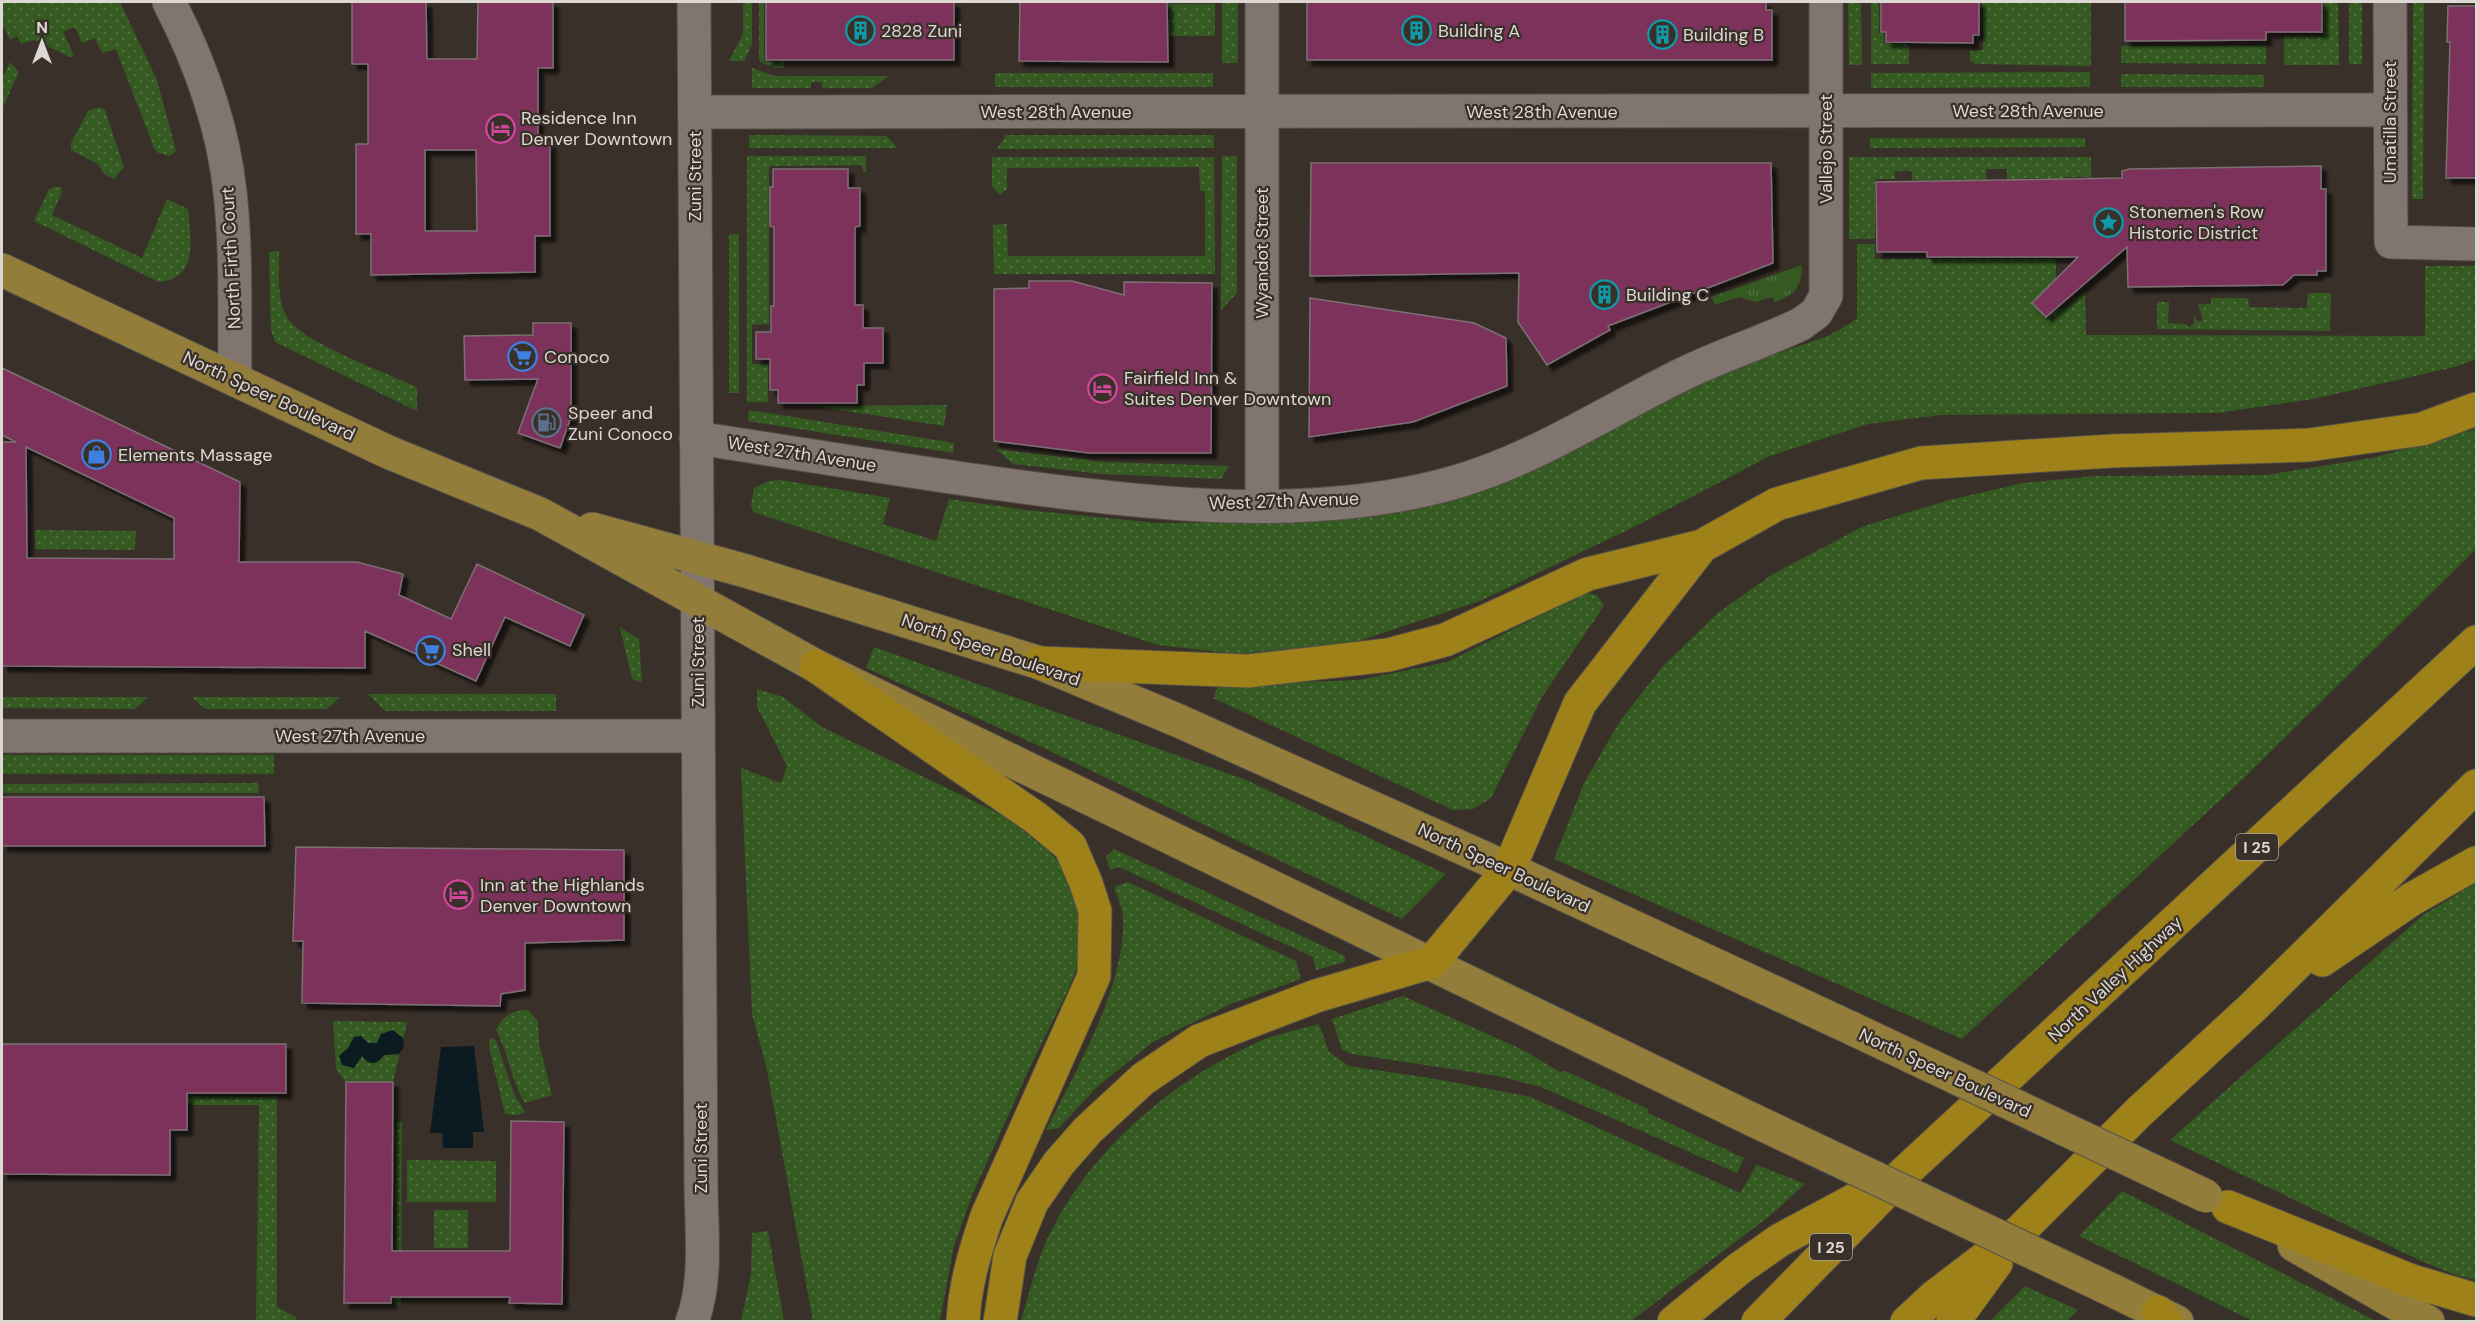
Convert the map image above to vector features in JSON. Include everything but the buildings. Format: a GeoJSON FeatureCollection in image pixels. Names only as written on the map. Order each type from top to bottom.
{"type":"FeatureCollection","features":[{"type":"Feature","properties":{"kind":"highway"},"geometry":{"type":"LineString","coordinates":[[1040,663],[1248,671],[1388,655],[1444,640],[1588,574],[1702,546],[1777,504],[1921,463],[2112,451],[2309,445],[2422,429],[2476,409]]}},
{"type":"Feature","properties":{"kind":"highway"},"geometry":{"type":"LineString","coordinates":[[1000,1322],[1010,1256],[1032,1202],[1059,1163],[1088,1130],[1143,1079],[1199,1041],[1232,1027],[1316,996],[1432,962],[1509,869],[1580,703],[1702,546]]}},
{"type":"Feature","properties":{"kind":"highway","name":"North Valley Highway"},"geometry":{"type":"LineString","coordinates":[[1758,1322],[1904,1173],[2476,642]]}},
{"type":"Feature","properties":{"kind":"highway"},"geometry":{"type":"LineString","coordinates":[[816,666],[1036,818],[1070,846],[1095,911],[1094,976],[987,1216],[973,1255],[964,1293],[963,1322]]}},
{"type":"Feature","properties":{"kind":"highway"},"geometry":{"type":"LineString","coordinates":[[1907,1322],[1934,1297],[2019,1232],[2139,1112],[2253,1007],[2476,786]]}},
{"type":"Feature","properties":{"kind":"highway"},"geometry":{"type":"LineString","coordinates":[[2253,1007],[2412,899],[2476,863]]}},
{"type":"Feature","properties":{"kind":"highway"},"geometry":{"type":"LineString","coordinates":[[1674,1322],[1740,1268],[1780,1240],[1904,1173]]}},
{"type":"Feature","properties":{"kind":"highway"},"geometry":{"type":"LineString","coordinates":[[2217,1201],[2412,1281],[2476,1300]]}},
{"type":"Feature","properties":{"kind":"highway"},"geometry":{"type":"LineString","coordinates":[[1953,1322],[2019,1232]]}},
{"type":"Feature","properties":{"kind":"main road","name":"North Speer Boulevard"},"geometry":{"type":"LineString","coordinates":[[2,270],[388,452],[540,514],[816,666],[2167,1318]]}},
{"type":"Feature","properties":{"kind":"main road","name":"North Speer Boulevard"},"geometry":{"type":"LineString","coordinates":[[540,514],[697,558],[1040,663],[1179,721],[1509,869],[2217,1201],[2428,1322]]}},
{"type":"Feature","properties":{"kind":"street","name":"North Firth Court"},"geometry":{"type":"LineString","coordinates":[[169,2],[191,46],[210,103],[230,190],[235,380]]}},
{"type":"Feature","properties":{"kind":"street","name":"Zuni Street"},"geometry":{"type":"LineString","coordinates":[[692,1322],[698,1304],[701,1278],[694,2]]}},
{"type":"Feature","properties":{"kind":"street","name":"Wyandot Street"},"geometry":{"type":"LineString","coordinates":[[1262,2],[1262,505]]}},
{"type":"Feature","properties":{"kind":"street","name":"Vallejo Street"},"geometry":{"type":"LineString","coordinates":[[1826,2],[1826,296]]}},
{"type":"Feature","properties":{"kind":"street","name":"Umatilla Street"},"geometry":{"type":"LineString","coordinates":[[2390,2],[2391,242],[2476,244]]}},
{"type":"Feature","properties":{"kind":"street","name":"West 28th Avenue"},"geometry":{"type":"LineString","coordinates":[[695,112],[2390,110]]}},
{"type":"Feature","properties":{"kind":"street","name":"West 27th Avenue"},"geometry":{"type":"LineString","coordinates":[[696,438],[1073,494],[1136,500],[1262,505],[1388,496],[1444,485],[1497,468],[1562,439],[1684,374],[1801,324],[1816,314],[1826,296]]}},
{"type":"Feature","properties":{"kind":"street","name":"West 27th Avenue"},"geometry":{"type":"LineString","coordinates":[[2,736],[698,736]]}},
{"type":"Feature","properties":{"kind":"green space"},"geometry":{"type":"Polygon","coordinates":[[[2,2],[120,2],[157,80],[176,151],[170,156],[158,153],[154,148],[116,49],[102,53],[95,38],[82,43],[75,27],[63,32],[74,56],[70,57],[34,40],[21,44],[17,36],[10,40],[2,23],[2,2]]]}},
{"type":"Feature","properties":{"kind":"green space"},"geometry":{"type":"Polygon","coordinates":[[[743,2],[752,2],[752,45],[744,61],[729,61],[743,34],[743,2]]]}},
{"type":"Feature","properties":{"kind":"green space"},"geometry":{"type":"Polygon","coordinates":[[[759,2],[764,2],[764,62],[784,62],[784,68],[775,68],[759,61],[759,2]]]}},
{"type":"Feature","properties":{"kind":"green space"},"geometry":{"type":"Polygon","coordinates":[[[1222,2],[1238,2],[1238,63],[1222,63],[1222,2]]]}},
{"type":"Feature","properties":{"kind":"green space"},"geometry":{"type":"Polygon","coordinates":[[[1848,2],[1861,2],[1862,65],[1849,65],[1848,2]]]}},
{"type":"Feature","properties":{"kind":"green space"},"geometry":{"type":"Polygon","coordinates":[[[1871,2],[1879,2],[1879,33],[1884,34],[1884,43],[1909,44],[1909,64],[1871,64],[1871,2]]]}},
{"type":"Feature","properties":{"kind":"green space"},"geometry":{"type":"Polygon","coordinates":[[[1983,2],[2091,2],[2091,66],[1975,64],[1970,60],[1970,51],[1983,50],[1983,2]]]}},
{"type":"Feature","properties":{"kind":"green space"},"geometry":{"type":"Polygon","coordinates":[[[2324,2],[2338,2],[2339,65],[2284,65],[2284,36],[2324,36],[2324,2]]]}},
{"type":"Feature","properties":{"kind":"green space"},"geometry":{"type":"Polygon","coordinates":[[[2349,2],[2362,2],[2362,64],[2349,64],[2349,2]]]}},
{"type":"Feature","properties":{"kind":"green space"},"geometry":{"type":"Polygon","coordinates":[[[2413,2],[2424,2],[2423,199],[2412,199],[2413,2]]]}},
{"type":"Feature","properties":{"kind":"green space"},"geometry":{"type":"Polygon","coordinates":[[[1169,4],[1215,4],[1215,36],[1169,36],[1169,4]]]}},
{"type":"Feature","properties":{"kind":"green space"},"geometry":{"type":"Polygon","coordinates":[[[2121,46],[2266,46],[2266,64],[2121,63],[2121,46]]]}},
{"type":"Feature","properties":{"kind":"green space"},"geometry":{"type":"Polygon","coordinates":[[[10,62],[19,72],[2,109],[2,79],[10,62]]]}},
{"type":"Feature","properties":{"kind":"green space"},"geometry":{"type":"Polygon","coordinates":[[[752,68],[774,76],[889,76],[872,88],[822,88],[822,82],[811,82],[811,88],[752,88],[752,68]]]}},
{"type":"Feature","properties":{"kind":"green space"},"geometry":{"type":"Polygon","coordinates":[[[2090,72],[2090,87],[1871,88],[1871,73],[2090,72]]]}},
{"type":"Feature","properties":{"kind":"green space"},"geometry":{"type":"Polygon","coordinates":[[[995,73],[1213,73],[1213,87],[995,87],[995,73]]]}},
{"type":"Feature","properties":{"kind":"green space"},"geometry":{"type":"Polygon","coordinates":[[[2121,74],[2264,75],[2264,87],[2121,87],[2121,74]]]}},
{"type":"Feature","properties":{"kind":"green space"},"geometry":{"type":"Polygon","coordinates":[[[99,107],[105,110],[124,167],[114,179],[104,174],[98,164],[71,150],[71,143],[88,111],[99,107]]]}},
{"type":"Feature","properties":{"kind":"green space"},"geometry":{"type":"Polygon","coordinates":[[[749,135],[887,136],[897,148],[749,148],[749,135]]]}},
{"type":"Feature","properties":{"kind":"green space"},"geometry":{"type":"Polygon","coordinates":[[[1006,135],[1214,135],[1214,148],[997,149],[1006,135]]]}},
{"type":"Feature","properties":{"kind":"green space"},"geometry":{"type":"Polygon","coordinates":[[[1870,138],[2085,138],[2085,147],[1870,148],[1870,138]]]}},
{"type":"Feature","properties":{"kind":"green space"},"geometry":{"type":"Polygon","coordinates":[[[747,156],[866,156],[866,172],[863,172],[862,165],[769,166],[769,324],[752,325],[752,364],[768,364],[768,402],[747,402],[747,156]]]}},
{"type":"Feature","properties":{"kind":"green space"},"geometry":{"type":"Polygon","coordinates":[[[1222,156],[1237,156],[1237,293],[1221,310],[1222,156]]]}},
{"type":"Feature","properties":{"kind":"green space"},"geometry":{"type":"Polygon","coordinates":[[[992,157],[1214,157],[1215,274],[994,274],[993,225],[1007,224],[1008,256],[1205,256],[1205,191],[1200,191],[1199,167],[1007,168],[1007,189],[1000,195],[992,186],[992,157]]]}},
{"type":"Feature","properties":{"kind":"green space"},"geometry":{"type":"Polygon","coordinates":[[[1849,157],[2091,157],[2091,177],[2064,177],[2064,182],[2048,182],[2047,178],[2024,178],[2024,183],[2007,183],[2007,169],[1986,169],[1986,180],[1912,180],[1912,171],[1895,171],[1895,179],[1875,179],[1875,239],[1849,239],[1849,157]]]}},
{"type":"Feature","properties":{"kind":"green space"},"geometry":{"type":"Polygon","coordinates":[[[61,187],[62,192],[52,215],[142,258],[167,199],[188,209],[191,244],[187,265],[172,279],[159,282],[34,221],[49,189],[61,187]]]}},
{"type":"Feature","properties":{"kind":"green space"},"geometry":{"type":"Polygon","coordinates":[[[729,234],[739,234],[739,393],[729,393],[729,234]]]}},
{"type":"Feature","properties":{"kind":"green space"},"geometry":{"type":"Polygon","coordinates":[[[1857,244],[1875,244],[1875,259],[2056,259],[2056,288],[2047,308],[2063,309],[2085,291],[2086,335],[2425,336],[2425,266],[2476,266],[2476,359],[2455,367],[2313,399],[2217,413],[1941,415],[1868,424],[1770,456],[1636,526],[1480,601],[1355,642],[1238,654],[1158,645],[753,512],[751,505],[754,488],[769,481],[781,480],[890,498],[883,524],[936,541],[949,499],[1026,510],[1157,523],[1326,521],[1391,511],[1697,381],[1828,336],[1857,319],[1857,244]]]}},
{"type":"Feature","properties":{"kind":"green space"},"geometry":{"type":"Polygon","coordinates":[[[279,251],[280,296],[289,320],[298,329],[329,348],[417,387],[417,411],[275,342],[271,330],[269,252],[279,251]]]}},
{"type":"Feature","properties":{"kind":"green space"},"geometry":{"type":"Polygon","coordinates":[[[1802,265],[1801,279],[1796,289],[1775,302],[1772,297],[1755,302],[1739,297],[1715,305],[1711,297],[1802,265]]]}},
{"type":"Feature","properties":{"kind":"green space"},"geometry":{"type":"Polygon","coordinates":[[[2308,293],[2331,293],[2330,331],[2157,329],[2157,302],[2169,302],[2168,323],[2186,324],[2188,327],[2194,324],[2194,316],[2198,322],[2203,320],[2198,304],[2211,304],[2211,298],[2248,298],[2249,307],[2307,308],[2308,293]]]}},
{"type":"Feature","properties":{"kind":"green space"},"geometry":{"type":"Polygon","coordinates":[[[947,405],[944,426],[821,407],[821,406],[947,405]]]}},
{"type":"Feature","properties":{"kind":"green space"},"geometry":{"type":"Polygon","coordinates":[[[749,410],[954,443],[953,453],[748,421],[749,410]]]}},
{"type":"Feature","properties":{"kind":"green space"},"geometry":{"type":"Polygon","coordinates":[[[2476,429],[2476,549],[2245,777],[1962,1039],[1554,859],[1584,783],[1620,721],[1663,666],[1719,612],[1773,574],[1864,526],[1949,500],[2023,483],[2095,476],[2266,475],[2372,458],[2476,429]]]}},
{"type":"Feature","properties":{"kind":"green space"},"geometry":{"type":"Polygon","coordinates":[[[996,449],[1105,462],[1229,466],[1221,479],[1102,474],[1013,464],[996,449]]]}},
{"type":"Feature","properties":{"kind":"green space"},"geometry":{"type":"Polygon","coordinates":[[[35,530],[136,531],[135,550],[35,549],[35,530]]]}},
{"type":"Feature","properties":{"kind":"green space"},"geometry":{"type":"Polygon","coordinates":[[[1586,593],[1597,595],[1604,606],[1542,697],[1491,798],[1473,809],[1453,810],[1213,698],[1218,685],[1359,680],[1447,662],[1586,593]]]}},
{"type":"Feature","properties":{"kind":"green space"},"geometry":{"type":"Polygon","coordinates":[[[620,627],[639,639],[642,683],[632,679],[620,627]]]}},
{"type":"Feature","properties":{"kind":"green space"},"geometry":{"type":"Polygon","coordinates":[[[874,647],[1246,780],[1446,874],[1402,919],[1046,749],[866,668],[874,647]]]}},
{"type":"Feature","properties":{"kind":"green space"},"geometry":{"type":"Polygon","coordinates":[[[757,689],[783,697],[822,727],[1004,816],[1048,850],[1066,870],[1075,899],[1081,927],[1081,957],[1068,990],[973,1193],[954,1246],[940,1321],[813,1321],[767,1070],[752,1014],[741,768],[781,783],[787,766],[757,707],[757,689]]]}},
{"type":"Feature","properties":{"kind":"green space"},"geometry":{"type":"Polygon","coordinates":[[[368,694],[556,694],[556,711],[385,711],[368,694]]]}},
{"type":"Feature","properties":{"kind":"green space"},"geometry":{"type":"Polygon","coordinates":[[[2,697],[148,697],[135,709],[2,708],[2,697]]]}},
{"type":"Feature","properties":{"kind":"green space"},"geometry":{"type":"Polygon","coordinates":[[[192,697],[340,697],[327,709],[205,709],[192,697]]]}},
{"type":"Feature","properties":{"kind":"green space"},"geometry":{"type":"Polygon","coordinates":[[[2,755],[274,755],[274,774],[2,774],[2,755]]]}},
{"type":"Feature","properties":{"kind":"green space"},"geometry":{"type":"Polygon","coordinates":[[[258,783],[259,793],[2,793],[2,784],[258,783]]]}},
{"type":"Feature","properties":{"kind":"green space"},"geometry":{"type":"Polygon","coordinates":[[[1114,849],[1345,956],[1345,962],[1316,970],[1313,957],[1119,867],[1110,870],[1106,857],[1114,849]]]}},
{"type":"Feature","properties":{"kind":"green space"},"geometry":{"type":"Polygon","coordinates":[[[1128,882],[1296,961],[1301,979],[1231,1004],[1153,1042],[1098,1086],[1059,1128],[1046,1130],[1084,1055],[1108,999],[1122,944],[1123,914],[1114,887],[1128,882]]]}},
{"type":"Feature","properties":{"kind":"green space"},"geometry":{"type":"Polygon","coordinates":[[[2476,883],[2476,1280],[2453,1274],[2419,1260],[2170,1140],[2423,915],[2476,883]]]}},
{"type":"Feature","properties":{"kind":"green space"},"geometry":{"type":"Polygon","coordinates":[[[1403,996],[1523,1050],[1560,1072],[1566,1071],[1648,1109],[1648,1113],[1744,1158],[1737,1173],[1541,1087],[1498,1076],[1352,1054],[1342,1050],[1332,1019],[1403,996]]]}},
{"type":"Feature","properties":{"kind":"green space"},"geometry":{"type":"Polygon","coordinates":[[[528,1010],[538,1021],[539,1043],[552,1095],[525,1103],[516,1086],[496,1030],[508,1015],[528,1010]]]}},
{"type":"Feature","properties":{"kind":"green space"},"geometry":{"type":"Polygon","coordinates":[[[333,1021],[407,1022],[393,1082],[346,1082],[336,1069],[333,1021]]]}},
{"type":"Feature","properties":{"kind":"green space"},"geometry":{"type":"Polygon","coordinates":[[[1319,1024],[1329,1052],[1349,1066],[1531,1097],[1740,1193],[1757,1165],[1805,1184],[1771,1215],[1631,1321],[1021,1321],[1039,1260],[1055,1224],[1075,1191],[1099,1159],[1127,1130],[1158,1103],[1224,1059],[1265,1039],[1319,1024]]]}},
{"type":"Feature","properties":{"kind":"green space"},"geometry":{"type":"Polygon","coordinates":[[[490,1038],[496,1040],[514,1094],[525,1112],[518,1115],[505,1114],[489,1047],[490,1038]]]}},
{"type":"Feature","properties":{"kind":"green space"},"geometry":{"type":"Polygon","coordinates":[[[2,1096],[277,1097],[277,1307],[296,1317],[296,1321],[256,1321],[259,1105],[34,1105],[13,1127],[2,1127],[2,1096]]]}},
{"type":"Feature","properties":{"kind":"green space"},"geometry":{"type":"Polygon","coordinates":[[[396,1122],[402,1122],[401,1305],[395,1305],[396,1122]]]}},
{"type":"Feature","properties":{"kind":"green space"},"geometry":{"type":"Polygon","coordinates":[[[407,1160],[496,1161],[496,1202],[407,1202],[407,1160]]]}},
{"type":"Feature","properties":{"kind":"green space"},"geometry":{"type":"Polygon","coordinates":[[[2122,1191],[2376,1321],[2253,1321],[2079,1236],[2122,1191]]]}},
{"type":"Feature","properties":{"kind":"green space"},"geometry":{"type":"Polygon","coordinates":[[[434,1210],[468,1210],[468,1248],[434,1248],[434,1210]]]}},
{"type":"Feature","properties":{"kind":"green space"},"geometry":{"type":"Polygon","coordinates":[[[768,1231],[784,1321],[741,1321],[751,1274],[752,1233],[768,1231]]]}},
{"type":"Feature","properties":{"kind":"green space"},"geometry":{"type":"Polygon","coordinates":[[[2025,1286],[2078,1310],[2067,1321],[1990,1321],[2025,1286]]]}},
{"type":"Feature","properties":{"kind":"shaded area"},"geometry":{"type":"Polygon","coordinates":[[[393,1030],[403,1038],[404,1047],[399,1054],[384,1055],[376,1063],[367,1061],[362,1056],[354,1068],[342,1065],[339,1056],[348,1048],[354,1037],[361,1036],[368,1043],[377,1043],[381,1034],[393,1030]]]}},
{"type":"Feature","properties":{"kind":"shaded area"},"geometry":{"type":"Polygon","coordinates":[[[474,1046],[484,1132],[473,1132],[473,1148],[443,1148],[442,1133],[430,1133],[441,1047],[474,1046]]]}},
{"type":"Feature","properties":{"kind":"place","name":"2828 Zuni"},"geometry":{"type":"Point","coordinates":[860,31]}},
{"type":"Feature","properties":{"kind":"place","name":"Building A"},"geometry":{"type":"Point","coordinates":[1417,31]}},
{"type":"Feature","properties":{"kind":"place","name":"Building B"},"geometry":{"type":"Point","coordinates":[1662,35]}},
{"type":"Feature","properties":{"kind":"place","name":"Residence Inn Denver Downtown"},"geometry":{"type":"Point","coordinates":[500,128]}},
{"type":"Feature","properties":{"kind":"place","name":"Stonemen's Row Historic District"},"geometry":{"type":"Point","coordinates":[2108,222]}},
{"type":"Feature","properties":{"kind":"place","name":"Building C"},"geometry":{"type":"Point","coordinates":[1605,295]}},
{"type":"Feature","properties":{"kind":"place","name":"Conoco"},"geometry":{"type":"Point","coordinates":[523,357]}},
{"type":"Feature","properties":{"kind":"place","name":"Fairfield Inn & Suites Denver Downtown"},"geometry":{"type":"Point","coordinates":[1103,388]}},
{"type":"Feature","properties":{"kind":"place","name":"Speer and Zuni Conoco"},"geometry":{"type":"Point","coordinates":[547,423]}},
{"type":"Feature","properties":{"kind":"place","name":"Elements Massage"},"geometry":{"type":"Point","coordinates":[97,455]}},
{"type":"Feature","properties":{"kind":"place","name":"Shell"},"geometry":{"type":"Point","coordinates":[431,650]}},
{"type":"Feature","properties":{"kind":"place","name":"Inn at the Highlands Denver Downtown"},"geometry":{"type":"Point","coordinates":[459,895]}}]}
